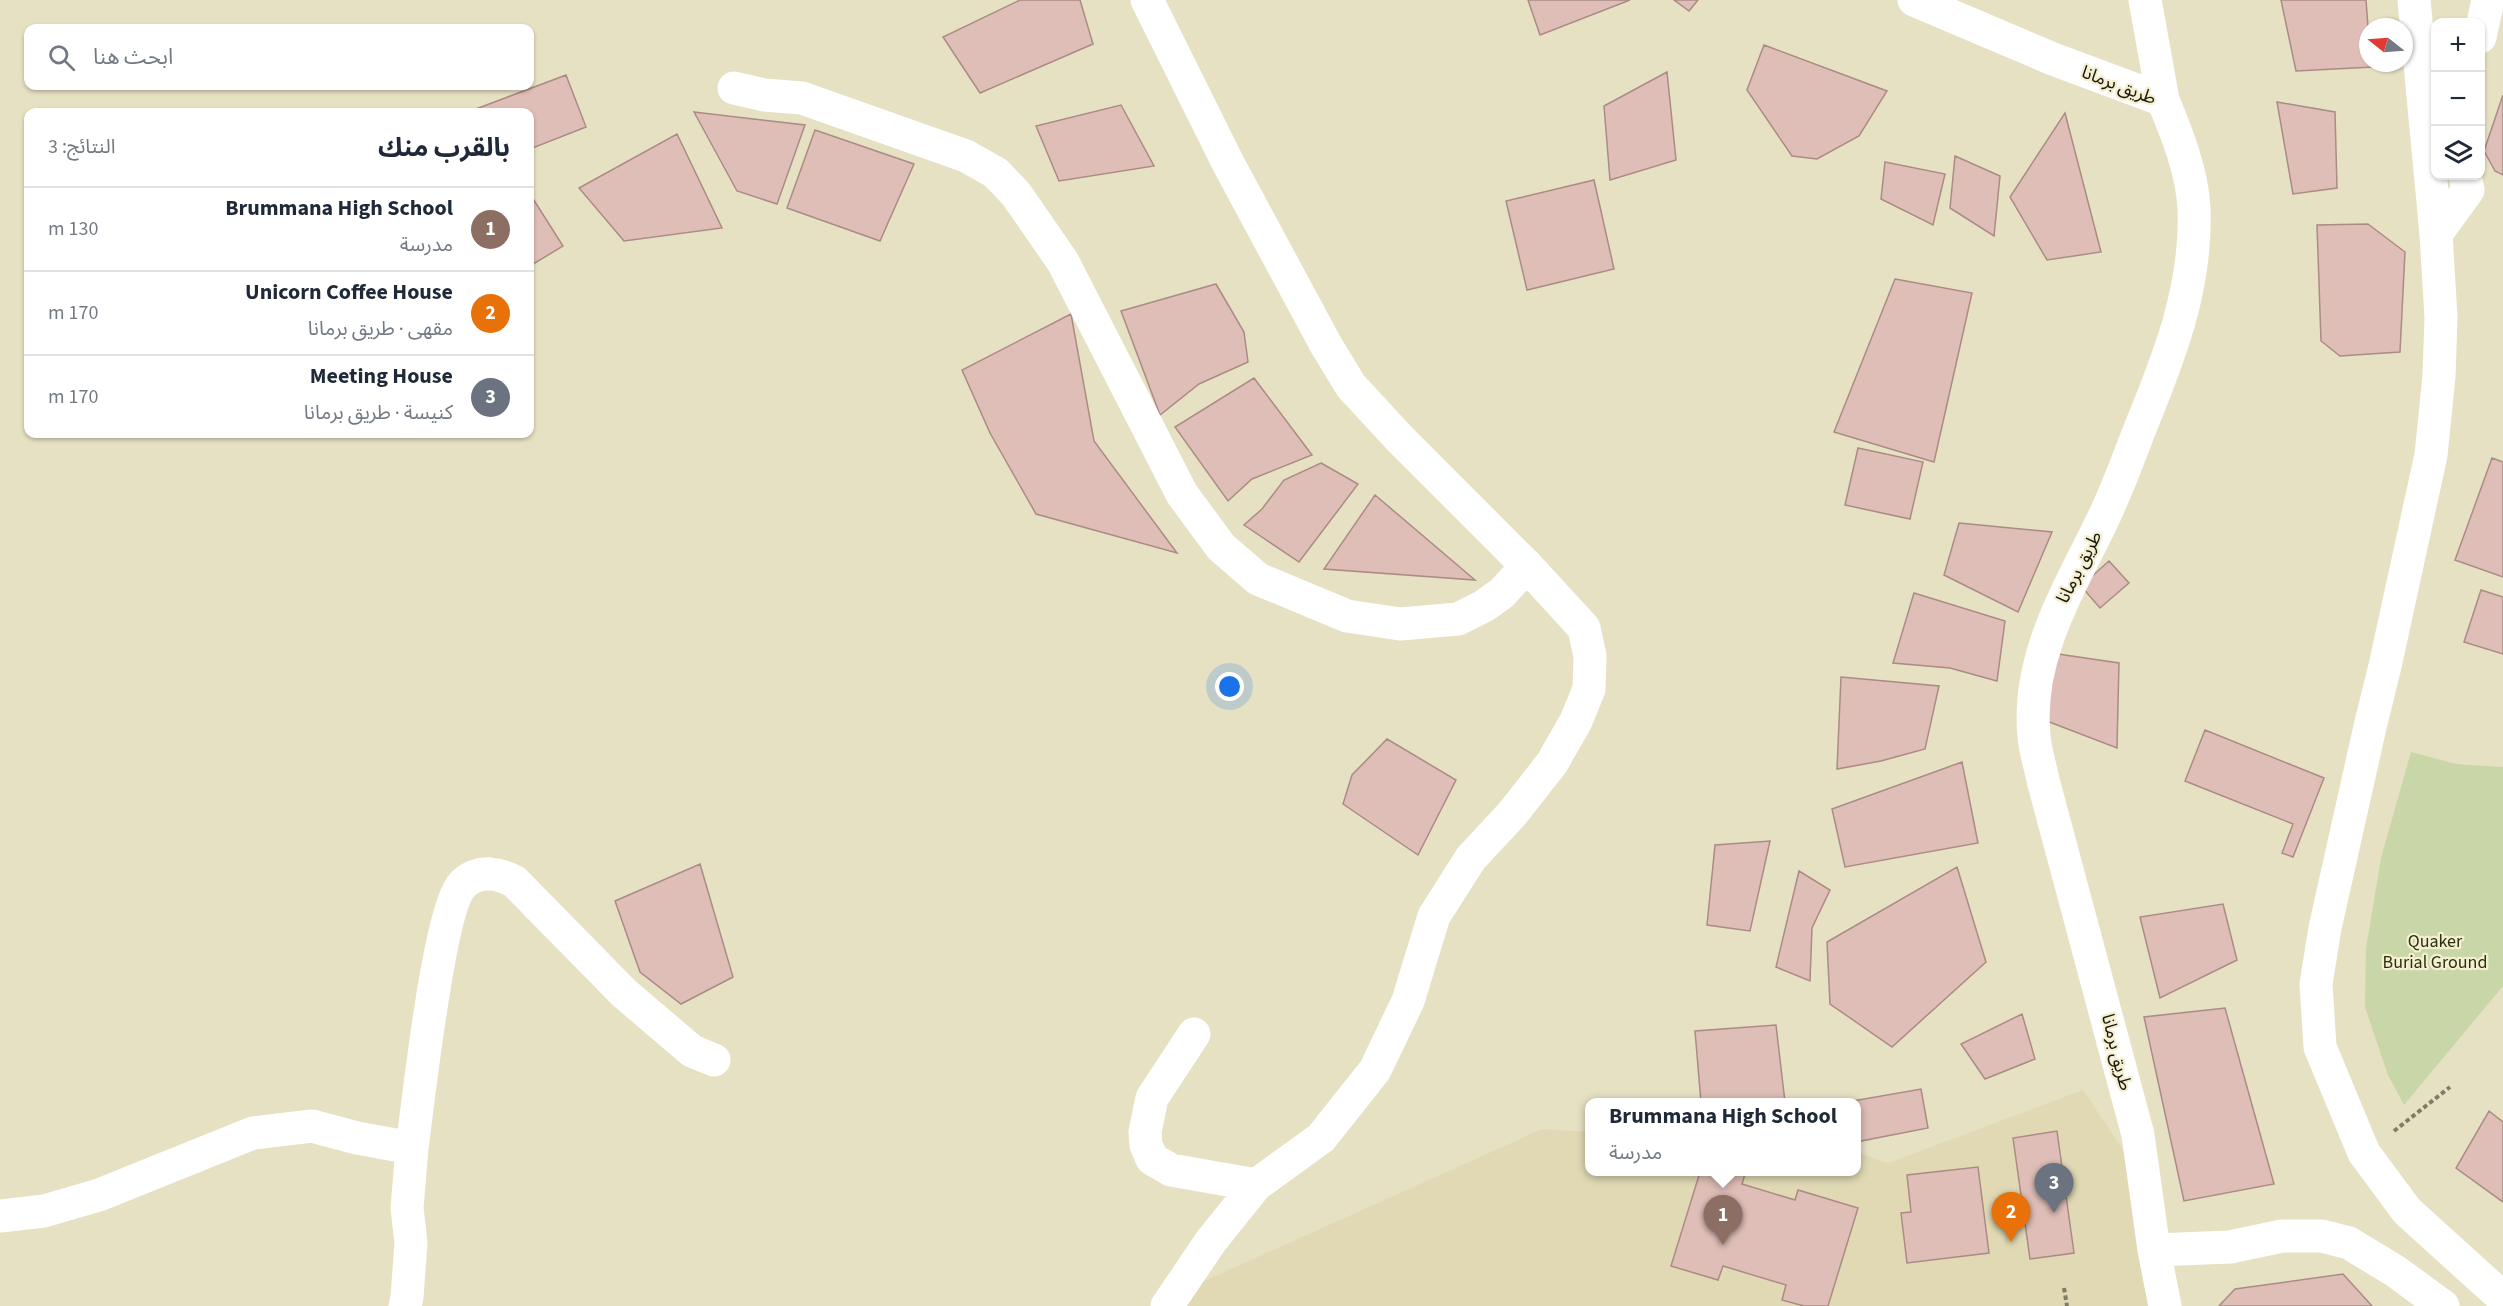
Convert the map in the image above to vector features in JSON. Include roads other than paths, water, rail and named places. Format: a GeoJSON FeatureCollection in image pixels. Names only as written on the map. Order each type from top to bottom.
{"type":"FeatureCollection","features":[{"type":"Feature","properties":{"kind":"street"},"geometry":{"type":"LineString","coordinates":[[1147,0],[1227,163],[1326,345],[1351,386],[1400,439],[1527,566],[1584,628],[1590,656],[1589,689],[1576,721],[1552,763],[1512,814],[1471,858],[1434,916],[1408,1001],[1374,1070],[1321,1138],[1256,1185],[1211,1241],[1167,1306]]}},
{"type":"Feature","properties":{"kind":"street","name":"طريق برمانا"},"geometry":{"type":"LineString","coordinates":[[1914,0],[2053,59],[2163,100],[2181,145],[2194,207],[2190,280],[2172,350],[2104,516],[2053,620],[2039,670],[2035,697],[2034,735],[2043,780],[2138,1135],[2154,1250],[2165,1306]]}},
{"type":"Feature","properties":{"kind":"street"},"geometry":{"type":"LineString","coordinates":[[2145,0],[2163,100]]}},
{"type":"Feature","properties":{"kind":"street"},"geometry":{"type":"LineString","coordinates":[[2414,0],[2436,234],[2441,317],[2439,376],[2431,455],[2325,928],[2316,984],[2320,1047],[2364,1153],[2407,1211],[2503,1298]]}},
{"type":"Feature","properties":{"kind":"street"},"geometry":{"type":"LineString","coordinates":[[2484,18],[2487,0]]}},
{"type":"Feature","properties":{"kind":"street"},"geometry":{"type":"LineString","coordinates":[[734,88],[764,95],[802,98],[966,156],[996,173],[1016,194],[1063,262],[1182,494],[1221,547],[1258,579],[1347,616],[1400,624],[1458,619],[1484,606],[1502,593],[1527,566]]}},
{"type":"Feature","properties":{"kind":"street"},"geometry":{"type":"LineString","coordinates":[[2436,234],[2468,190],[2466,180]]}},
{"type":"Feature","properties":{"kind":"street"},"geometry":{"type":"LineString","coordinates":[[405,1306],[411,1243],[407,1208],[412,1148],[432,997],[453,902],[464,883],[485,873],[501,874],[515,882],[624,993],[693,1051],[714,1060]]}},
{"type":"Feature","properties":{"kind":"street"},"geometry":{"type":"LineString","coordinates":[[1194,1034],[1152,1098],[1145,1132],[1146,1145],[1152,1159],[1171,1170],[1256,1185]]}},
{"type":"Feature","properties":{"kind":"street"},"geometry":{"type":"LineString","coordinates":[[0,1216],[44,1211],[99,1195],[253,1132],[312,1126],[357,1138],[412,1148]]}},
{"type":"Feature","properties":{"kind":"street"},"geometry":{"type":"LineString","coordinates":[[2154,1250],[2230,1247],[2282,1236],[2322,1236],[2349,1243],[2395,1271],[2443,1306]]}},
{"type":"Feature","properties":{"kind":"place","name":"Meeting House"},"geometry":{"type":"Point","coordinates":[2054,1213]}},
{"type":"Feature","properties":{"kind":"place","name":"Unicorn Coffee House"},"geometry":{"type":"Point","coordinates":[2011,1242]}},
{"type":"Feature","properties":{"kind":"place","name":"Brummana High School"},"geometry":{"type":"Point","coordinates":[1723,1245]}},
{"type":"Feature","properties":{"kind":"park label","name":"Quaker Burial Ground"},"geometry":{"type":"Point","coordinates":[2435,951]}}]}
